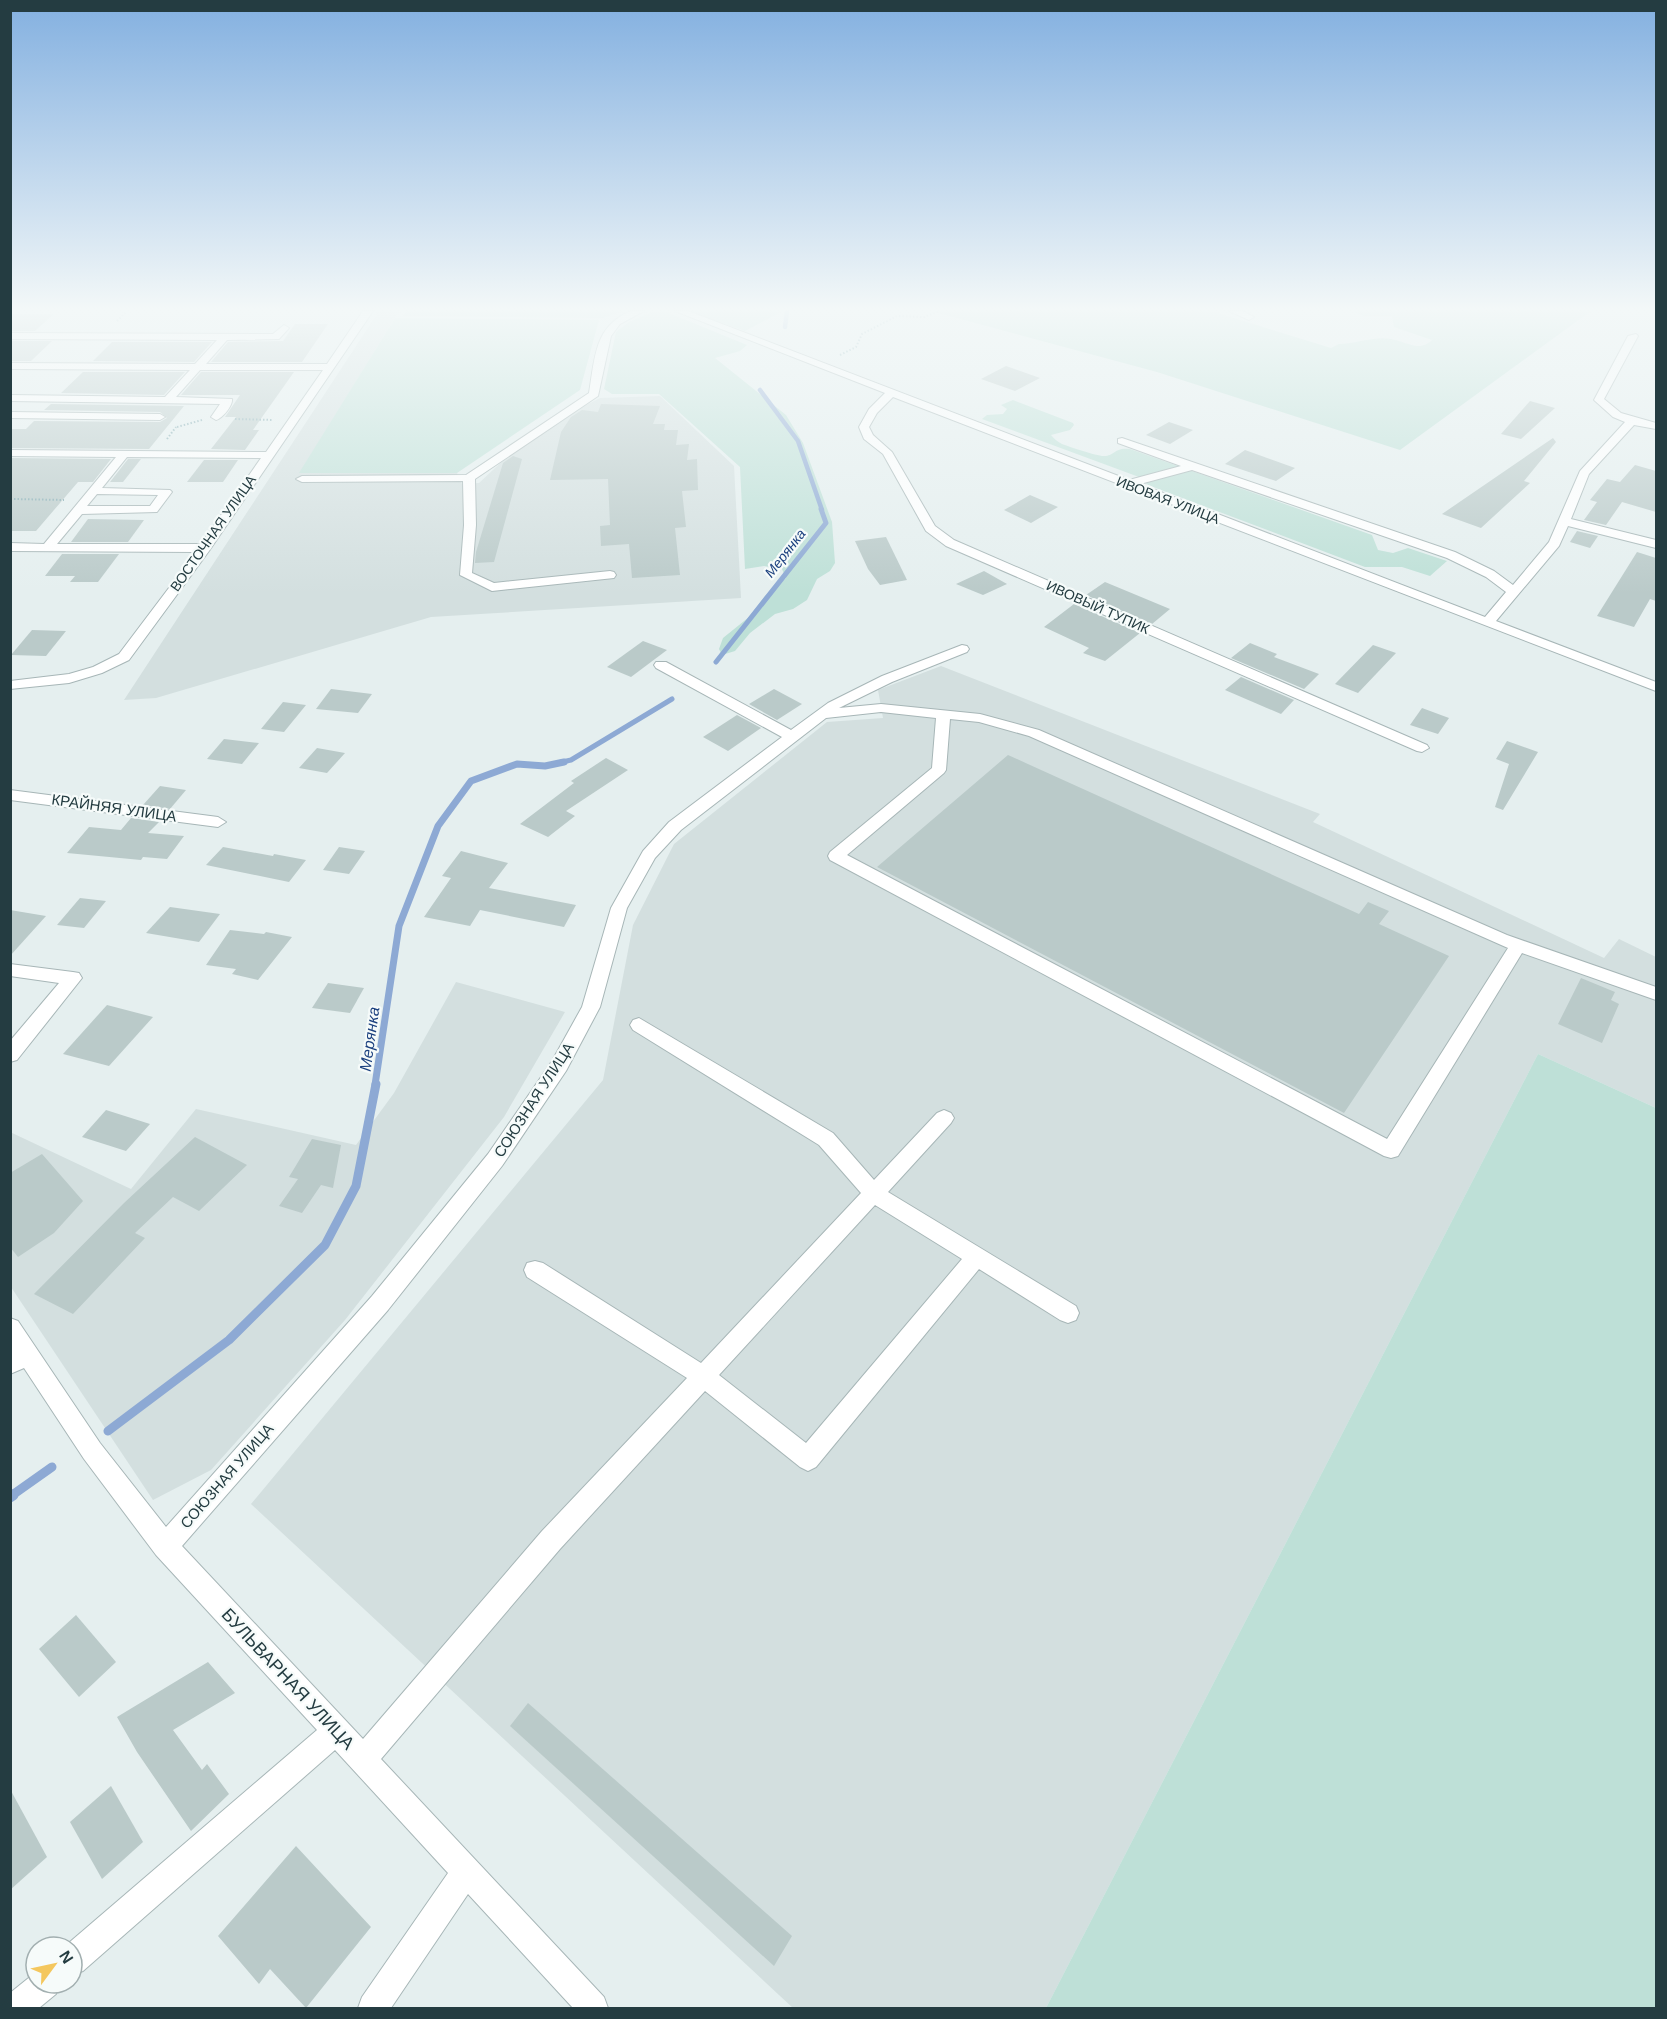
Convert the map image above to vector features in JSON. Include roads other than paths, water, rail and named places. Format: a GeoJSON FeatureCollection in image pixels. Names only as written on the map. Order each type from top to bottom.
{"type":"FeatureCollection","features":[{"type":"Feature","properties":{"kind":"street"},"geometry":{"type":"LineString","coordinates":[[216,417],[225,405]]}},
{"type":"Feature","properties":{"kind":"street","name":"ВОСТОЧНАЯ УЛИЦА"},"geometry":{"type":"LineString","coordinates":[[10,685],[69,680],[106,668],[124,657],[205,548],[302,405]]}},
{"type":"Feature","properties":{"kind":"street"},"geometry":{"type":"LineString","coordinates":[[302,479],[469,478],[577,405]]}},
{"type":"Feature","properties":{"kind":"street","name":"ИВОВЫЙ ТУПИК"},"geometry":{"type":"LineString","coordinates":[[879,405],[864,427],[868,437],[887,452],[930,528],[950,543],[1422,748]]}},
{"type":"Feature","properties":{"kind":"street","name":"ИВОВАЯ УЛИЦА"},"geometry":{"type":"LineString","coordinates":[[926,405],[1656,687]]}},
{"type":"Feature","properties":{"kind":"street"},"geometry":{"type":"LineString","coordinates":[[1605,405],[1617,415],[1656,426]]}},
{"type":"Feature","properties":{"kind":"street"},"geometry":{"type":"LineString","coordinates":[[10,415],[160,417]]}},
{"type":"Feature","properties":{"kind":"street"},"geometry":{"type":"LineString","coordinates":[[1488,622],[1555,543],[1584,473],[1632,421]]}},
{"type":"Feature","properties":{"kind":"street"},"geometry":{"type":"LineString","coordinates":[[1122,441],[1451,555],[1490,574],[1514,592]]}},
{"type":"Feature","properties":{"kind":"street"},"geometry":{"type":"LineString","coordinates":[[10,453],[268,455]]}},
{"type":"Feature","properties":{"kind":"street"},"geometry":{"type":"LineString","coordinates":[[48,547],[124,454]]}},
{"type":"Feature","properties":{"kind":"street"},"geometry":{"type":"LineString","coordinates":[[1128,484],[1192,466]]}},
{"type":"Feature","properties":{"kind":"street"},"geometry":{"type":"LineString","coordinates":[[469,478],[470,525],[466,575],[492,587],[610,575]]}},
{"type":"Feature","properties":{"kind":"street"},"geometry":{"type":"LineString","coordinates":[[78,510],[153,510],[166,492],[90,496]]}},
{"type":"Feature","properties":{"kind":"street"},"geometry":{"type":"LineString","coordinates":[[1564,521],[1656,544]]}},
{"type":"Feature","properties":{"kind":"street"},"geometry":{"type":"LineString","coordinates":[[10,547],[205,548]]}},
{"type":"Feature","properties":{"kind":"street","name":"СОЮЗНАЯ УЛИЦА"},"geometry":{"type":"LineString","coordinates":[[165,1546],[380,1303],[495,1160],[559,1066],[591,1007],[619,908],[649,855],[675,826],[820,715],[887,679],[962,649]]}},
{"type":"Feature","properties":{"kind":"street"},"geometry":{"type":"LineString","coordinates":[[661,665],[791,736]]}},
{"type":"Feature","properties":{"kind":"street"},"geometry":{"type":"LineString","coordinates":[[820,715],[881,708],[981,718],[1034,732],[1518,946],[1656,994]]}},
{"type":"Feature","properties":{"kind":"street"},"geometry":{"type":"LineString","coordinates":[[943,716],[939,770],[836,856],[1391,1150],[1518,946]]}},
{"type":"Feature","properties":{"kind":"street","name":"КРАЙНЯЯ УЛИЦА"},"geometry":{"type":"LineString","coordinates":[[10,795],[218,822]]}},
{"type":"Feature","properties":{"kind":"street"},"geometry":{"type":"LineString","coordinates":[[10,970],[73,978],[10,1055]]}},
{"type":"Feature","properties":{"kind":"street"},"geometry":{"type":"LineString","coordinates":[[639,1025],[826,1139],[874,1194],[1068,1313]]}},
{"type":"Feature","properties":{"kind":"street"},"geometry":{"type":"LineString","coordinates":[[363,1760],[551,1540],[944,1118]]}},
{"type":"Feature","properties":{"kind":"street"},"geometry":{"type":"LineString","coordinates":[[535,1270],[703,1376],[808,1459],[976,1257]]}},
{"type":"Feature","properties":{"kind":"street","name":"БУЛЬВАРНАЯ УЛИЦА"},"geometry":{"type":"LineString","coordinates":[[10,1328],[19,1359],[165,1546],[593,2008]]}},
{"type":"Feature","properties":{"kind":"street"},"geometry":{"type":"LineString","coordinates":[[84,1950],[336,1731]]}},
{"type":"Feature","properties":{"kind":"street"},"geometry":{"type":"LineString","coordinates":[[373,2008],[466,1872]]}},
{"type":"Feature","properties":{"kind":"street"},"geometry":{"type":"LineString","coordinates":[[16,2008],[31,1995]]}},
{"type":"Feature","properties":{"kind":"waterway","name":"Мерянка"},"geometry":{"type":"LineString","coordinates":[[771,405],[798,441],[822,510]]}},
{"type":"Feature","properties":{"kind":"waterway","name":"Мерянка"},"geometry":{"type":"LineString","coordinates":[[716,662],[826,523],[821,509]]}},
{"type":"Feature","properties":{"kind":"waterway","name":"Мерянка"},"geometry":{"type":"LineString","coordinates":[[558,763],[571,760],[672,699]]}},
{"type":"Feature","properties":{"kind":"waterway","name":"Мерянка"},"geometry":{"type":"LineString","coordinates":[[375,1085],[399,926],[438,826],[471,781],[517,764],[545,766],[564,762]]}},
{"type":"Feature","properties":{"kind":"waterway","name":"Мерянка"},"geometry":{"type":"LineString","coordinates":[[108,1431],[229,1340],[325,1245],[356,1186],[376,1084]]}},
{"type":"Feature","properties":{"kind":"waterway","name":"Мерянка"},"geometry":{"type":"LineString","coordinates":[[11,1496],[52,1467]]}}]}
